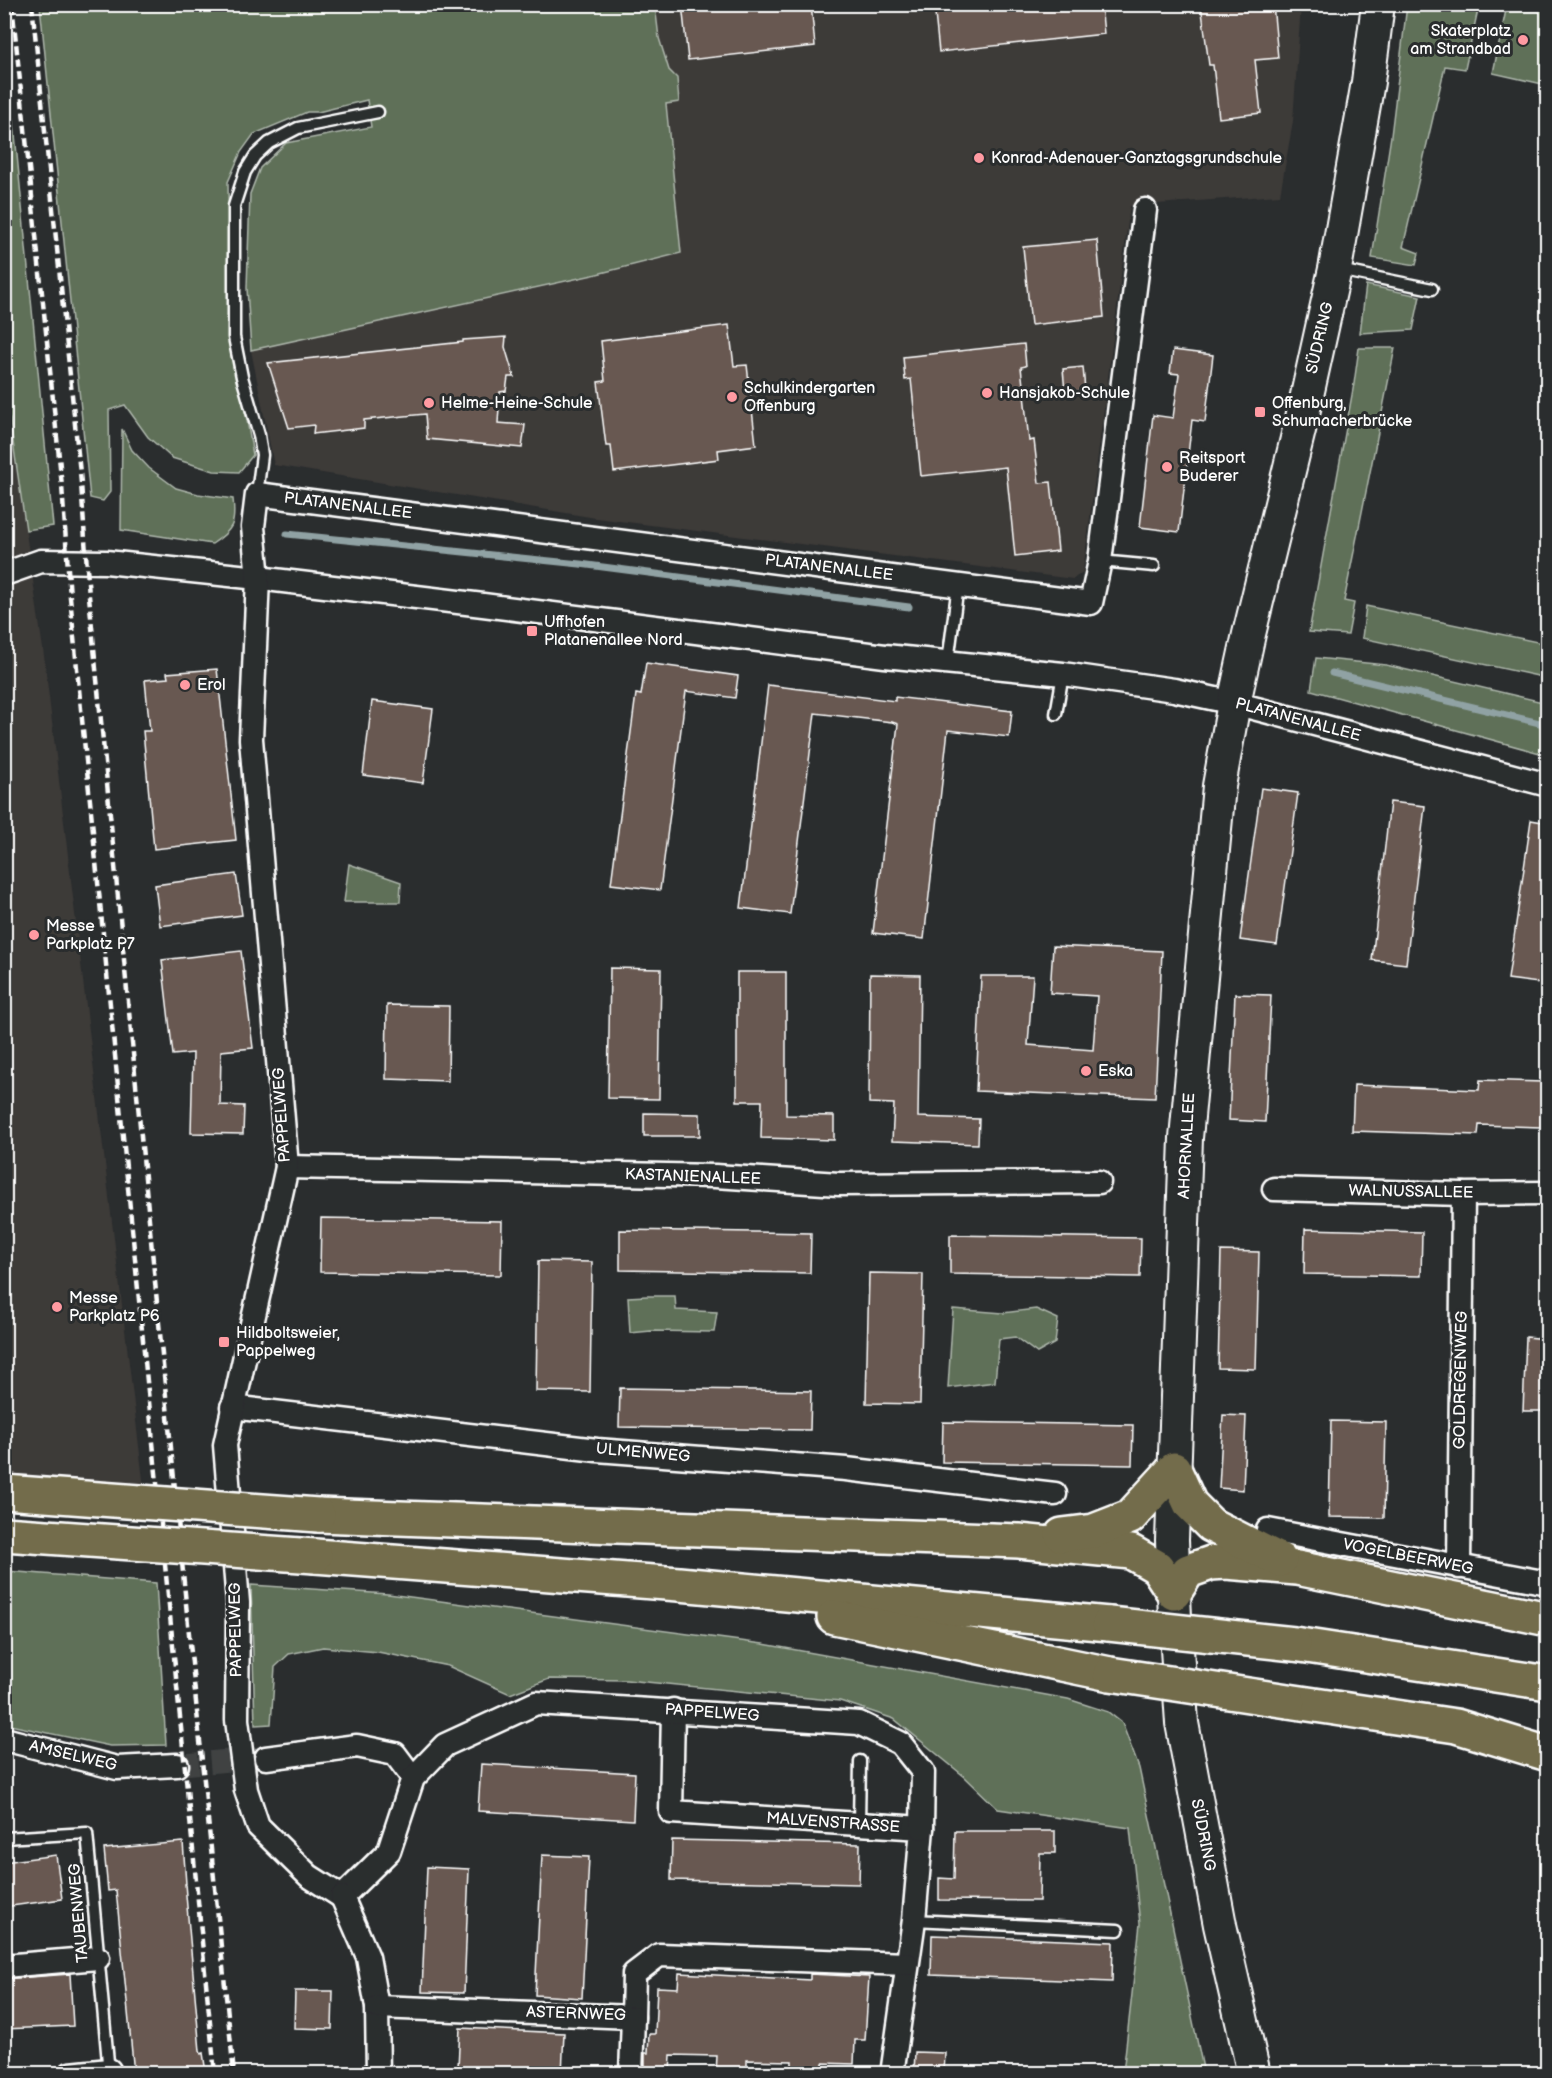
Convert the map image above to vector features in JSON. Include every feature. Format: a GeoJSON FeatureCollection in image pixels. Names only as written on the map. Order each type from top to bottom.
{"type":"FeatureCollection","features":[{"type":"Feature","properties":{"kind":"highway"},"geometry":{"type":"LineString","coordinates":[[1019,1541],[1094,1531],[1130,1517],[1174,1469],[1190,1504],[1211,1525],[1297,1568]]}},
{"type":"Feature","properties":{"kind":"highway"},"geometry":{"type":"LineString","coordinates":[[4,1492],[318,1515],[1019,1541],[1131,1552],[1157,1567],[1174,1593],[1188,1571],[1211,1563],[1226,1562],[1297,1568],[1548,1619]]}},
{"type":"Feature","properties":{"kind":"highway"},"geometry":{"type":"LineString","coordinates":[[4,1534],[679,1584],[1109,1624],[1294,1644],[1548,1683]]}},
{"type":"Feature","properties":{"kind":"highway"},"geometry":{"type":"LineString","coordinates":[[679,1584],[1110,1674],[1456,1726],[1548,1754]]}},
{"type":"Feature","properties":{"kind":"street","name":"SÜDRING"},"geometry":{"type":"LineString","coordinates":[[1234,702],[1335,269],[1368,82],[1378,4]]}},
{"type":"Feature","properties":{"kind":"street","name":"PLATANENALLEE"},"geometry":{"type":"LineString","coordinates":[[257,494],[1091,603],[1100,561],[1145,210]]}},
{"type":"Feature","properties":{"kind":"street"},"geometry":{"type":"LineString","coordinates":[[257,494],[253,527],[254,556],[258,578]]}},
{"type":"Feature","properties":{"kind":"street","name":"PLATANENALLEE"},"geometry":{"type":"LineString","coordinates":[[4,574],[41,561],[106,562],[258,578],[885,656],[1063,674],[1174,690],[1234,702],[1548,785]]}},
{"type":"Feature","properties":{"kind":"street","name":"PAPPELWEG"},"geometry":{"type":"LineString","coordinates":[[258,578],[251,739],[287,1167],[225,1445],[237,1603],[237,1720],[246,1790],[258,1826],[309,1876],[342,1897],[389,1851],[413,1778],[445,1745],[536,1703],[859,1723],[900,1743],[923,1772],[922,1828]]}},
{"type":"Feature","properties":{"kind":"street","name":"AHORNALLEE"},"geometry":{"type":"LineString","coordinates":[[1174,1593],[1172,1540],[1186,1138],[1216,804],[1234,702]]}},
{"type":"Feature","properties":{"kind":"street","name":"KASTANIENALLEE"},"geometry":{"type":"LineString","coordinates":[[287,1167],[715,1176],[840,1184],[1099,1182]]}},
{"type":"Feature","properties":{"kind":"street","name":"WALNUSSALLEE"},"geometry":{"type":"LineString","coordinates":[[1274,1189],[1463,1194],[1548,1193]]}},
{"type":"Feature","properties":{"kind":"street","name":"GOLDREGENWEG"},"geometry":{"type":"LineString","coordinates":[[1459,1567],[1463,1194]]}},
{"type":"Feature","properties":{"kind":"street","name":"ULMENWEG"},"geometry":{"type":"LineString","coordinates":[[232,1407],[597,1450],[846,1469],[1055,1494]]}},
{"type":"Feature","properties":{"kind":"street","name":"VOGELBEERWEG"},"geometry":{"type":"LineString","coordinates":[[1268,1530],[1548,1583]]}},
{"type":"Feature","properties":{"kind":"street","name":"SÜDRING"},"geometry":{"type":"LineString","coordinates":[[1174,1593],[1182,1723],[1220,1925],[1254,2073]]}},
{"type":"Feature","properties":{"kind":"street","name":"MALVENSTRASSE"},"geometry":{"type":"LineString","coordinates":[[673,1710],[671,1812],[922,1828],[914,1920],[892,2073]]}},
{"type":"Feature","properties":{"kind":"street","name":"AMSELWEG"},"geometry":{"type":"LineString","coordinates":[[4,1739],[117,1768],[177,1765]]}},
{"type":"Feature","properties":{"kind":"street"},"geometry":{"type":"LineString","coordinates":[[266,1758],[357,1746],[395,1754],[413,1778]]}},
{"type":"Feature","properties":{"kind":"street"},"geometry":{"type":"LineString","coordinates":[[342,1897],[368,1957],[378,2007],[378,2073]]}},
{"type":"Feature","properties":{"kind":"street","name":"ASTERNWEG"},"geometry":{"type":"LineString","coordinates":[[378,2007],[633,2017],[634,1974],[659,1956],[907,1965]]}},
{"type":"Feature","properties":{"kind":"street"},"geometry":{"type":"LineString","coordinates":[[4,1966],[98,1958]]}},
{"type":"Feature","properties":{"kind":"street"},"geometry":{"type":"LineString","coordinates":[[631,2073],[633,2017]]}},
{"type":"Feature","properties":{"kind":"street"},"geometry":{"type":"LineString","coordinates":[[70,2073],[109,2072]]}},
{"type":"Feature","properties":{"kind":"lane"},"geometry":{"type":"LineString","coordinates":[[257,494],[262,455],[234,337],[234,206],[245,172],[255,156],[269,143],[298,128],[378,112]]}},
{"type":"Feature","properties":{"kind":"lane"},"geometry":{"type":"LineString","coordinates":[[1335,269],[1432,289]]}},
{"type":"Feature","properties":{"kind":"lane"},"geometry":{"type":"LineString","coordinates":[[1100,561],[1154,566]]}},
{"type":"Feature","properties":{"kind":"lane"},"geometry":{"type":"LineString","coordinates":[[948,662],[958,585]]}},
{"type":"Feature","properties":{"kind":"lane"},"geometry":{"type":"LineString","coordinates":[[1056,714],[1063,674]]}},
{"type":"Feature","properties":{"kind":"lane"},"geometry":{"type":"LineString","coordinates":[[860,1761],[860,1824]]}},
{"type":"Feature","properties":{"kind":"lane","name":"TAUBENWEG"},"geometry":{"type":"LineString","coordinates":[[4,1838],[87,1833],[109,2072]]}},
{"type":"Feature","properties":{"kind":"lane"},"geometry":{"type":"LineString","coordinates":[[914,1920],[1118,1930]]}},
{"type":"Feature","properties":{"kind":"shaded area"},"geometry":{"type":"Polygon","coordinates":[[[655,5],[1301,5],[1293,121],[1280,195],[1130,206],[1083,572],[1073,579],[596,518],[274,465],[251,350],[593,275],[681,253],[666,104],[679,102],[677,78],[669,70],[659,38],[655,5]]]}},
{"type":"Feature","properties":{"kind":"shaded area"},"geometry":{"type":"Polygon","coordinates":[[[4,381],[44,656],[144,1488],[5,1476],[4,381]]]}},
{"type":"Feature","properties":{"kind":"green space"},"geometry":{"type":"Polygon","coordinates":[[[40,5],[655,5],[659,38],[669,70],[677,78],[679,102],[666,104],[681,253],[593,275],[251,350],[247,288],[250,194],[260,168],[286,143],[371,127],[367,100],[318,112],[307,112],[254,134],[241,152],[228,182],[230,347],[253,455],[239,472],[214,471],[172,458],[148,437],[125,405],[109,410],[110,492],[103,501],[90,498],[40,5]]]}},
{"type":"Feature","properties":{"kind":"green space"},"geometry":{"type":"Polygon","coordinates":[[[1407,5],[1479,5],[1465,69],[1445,66],[1403,247],[1419,253],[1416,265],[1372,258],[1391,136],[1407,5]]]}},
{"type":"Feature","properties":{"kind":"green space","name":"Skaterplatz am Strandbad"},"geometry":{"type":"Polygon","coordinates":[[[1507,5],[1547,5],[1547,85],[1493,73],[1507,5]]]}},
{"type":"Feature","properties":{"kind":"green space"},"geometry":{"type":"Polygon","coordinates":[[[4,21],[53,526],[26,530],[4,381],[4,21]]]}},
{"type":"Feature","properties":{"kind":"green space"},"geometry":{"type":"Polygon","coordinates":[[[1366,285],[1420,296],[1413,330],[1360,333],[1366,285]]]}},
{"type":"Feature","properties":{"kind":"green space"},"geometry":{"type":"Polygon","coordinates":[[[1359,348],[1395,348],[1344,601],[1354,603],[1348,635],[1309,632],[1354,384],[1359,348]]]}},
{"type":"Feature","properties":{"kind":"green space"},"geometry":{"type":"Polygon","coordinates":[[[122,429],[132,450],[149,468],[176,488],[233,499],[232,526],[225,535],[212,544],[121,530],[122,429]]]}},
{"type":"Feature","properties":{"kind":"green space"},"geometry":{"type":"Polygon","coordinates":[[[1366,606],[1547,644],[1547,678],[1362,638],[1366,606]]]}},
{"type":"Feature","properties":{"kind":"green space"},"geometry":{"type":"Polygon","coordinates":[[[1316,658],[1386,665],[1547,703],[1547,755],[1311,690],[1316,658]]]}},
{"type":"Feature","properties":{"kind":"green space"},"geometry":{"type":"Polygon","coordinates":[[[349,864],[401,882],[400,902],[344,902],[349,864]]]}},
{"type":"Feature","properties":{"kind":"green space"},"geometry":{"type":"Polygon","coordinates":[[[675,1296],[676,1310],[717,1312],[714,1332],[630,1333],[628,1297],[675,1296]]]}},
{"type":"Feature","properties":{"kind":"green space"},"geometry":{"type":"Polygon","coordinates":[[[953,1309],[1003,1313],[1036,1309],[1058,1319],[1055,1343],[1037,1353],[1015,1337],[999,1339],[995,1382],[948,1388],[953,1309]]]}},
{"type":"Feature","properties":{"kind":"green space"},"geometry":{"type":"Polygon","coordinates":[[[5,1571],[156,1583],[166,1745],[110,1746],[5,1724],[5,1571]]]}},
{"type":"Feature","properties":{"kind":"green space"},"geometry":{"type":"Polygon","coordinates":[[[251,1585],[388,1594],[763,1644],[1068,1699],[1108,1712],[1122,1723],[1139,1768],[1204,2073],[1123,2073],[1140,1924],[1130,1828],[998,1809],[965,1777],[894,1719],[840,1701],[626,1680],[549,1679],[510,1694],[448,1666],[378,1652],[323,1647],[289,1654],[275,1667],[271,1724],[255,1725],[251,1585]]]}},
{"type":"Feature","properties":{"kind":"building"},"geometry":{"type":"Polygon","coordinates":[[[682,4],[811,4],[815,46],[688,60],[682,4]]]}},
{"type":"Feature","properties":{"kind":"building"},"geometry":{"type":"Polygon","coordinates":[[[934,4],[1101,4],[1104,34],[939,52],[934,4]]]}},
{"type":"Feature","properties":{"kind":"building"},"geometry":{"type":"Polygon","coordinates":[[[1201,4],[1273,4],[1278,58],[1255,60],[1261,113],[1219,118],[1213,65],[1209,65],[1201,4]]]}},
{"type":"Feature","properties":{"kind":"building"},"geometry":{"type":"Polygon","coordinates":[[[1097,240],[1104,317],[1031,325],[1023,247],[1097,240]]]}},
{"type":"Feature","properties":{"kind":"building"},"geometry":{"type":"Polygon","coordinates":[[[729,325],[734,366],[747,365],[756,445],[718,450],[719,459],[614,472],[611,446],[606,446],[598,382],[605,381],[601,341],[729,325]]]}},
{"type":"Feature","properties":{"kind":"building"},"geometry":{"type":"Polygon","coordinates":[[[506,337],[505,347],[514,377],[508,377],[506,391],[500,392],[498,423],[525,425],[522,448],[427,439],[425,414],[364,420],[364,428],[313,434],[314,425],[289,428],[268,363],[463,342],[463,340],[506,337]]]}},
{"type":"Feature","properties":{"kind":"building"},"geometry":{"type":"Polygon","coordinates":[[[1024,344],[1026,366],[1021,367],[1029,441],[1034,440],[1039,483],[1051,482],[1058,551],[1015,556],[1006,467],[921,476],[911,379],[905,380],[903,357],[1024,344]]]}},
{"type":"Feature","properties":{"kind":"building"},"geometry":{"type":"Polygon","coordinates":[[[1173,350],[1213,355],[1205,422],[1192,420],[1179,532],[1140,527],[1153,415],[1173,418],[1179,374],[1170,373],[1173,350]]]}},
{"type":"Feature","properties":{"kind":"building"},"geometry":{"type":"Polygon","coordinates":[[[1083,367],[1085,390],[1065,392],[1063,369],[1083,367]]]}},
{"type":"Feature","properties":{"kind":"building"},"geometry":{"type":"Polygon","coordinates":[[[646,663],[738,676],[735,698],[686,691],[660,890],[611,884],[636,694],[641,695],[646,663]]]}},
{"type":"Feature","properties":{"kind":"building"},"geometry":{"type":"Polygon","coordinates":[[[217,669],[236,840],[154,849],[143,731],[150,731],[145,680],[168,678],[167,673],[217,669]]]}},
{"type":"Feature","properties":{"kind":"building"},"geometry":{"type":"Polygon","coordinates":[[[768,685],[895,701],[895,697],[1012,711],[1009,737],[948,730],[924,939],[873,933],[898,724],[892,722],[815,713],[790,914],[741,908],[768,685]]]}},
{"type":"Feature","properties":{"kind":"building"},"geometry":{"type":"Polygon","coordinates":[[[372,701],[433,709],[423,783],[363,775],[372,701]]]}},
{"type":"Feature","properties":{"kind":"building"},"geometry":{"type":"Polygon","coordinates":[[[1261,788],[1298,793],[1277,945],[1240,940],[1261,788]]]}},
{"type":"Feature","properties":{"kind":"building"},"geometry":{"type":"Polygon","coordinates":[[[1390,802],[1425,806],[1406,964],[1372,960],[1390,802]]]}},
{"type":"Feature","properties":{"kind":"building"},"geometry":{"type":"Polygon","coordinates":[[[1531,820],[1548,823],[1548,972],[1546,984],[1508,979],[1531,820]]]}},
{"type":"Feature","properties":{"kind":"building"},"geometry":{"type":"Polygon","coordinates":[[[236,874],[242,915],[160,926],[155,885],[236,874]]]}},
{"type":"Feature","properties":{"kind":"building"},"geometry":{"type":"Polygon","coordinates":[[[1053,946],[1162,951],[1155,1098],[976,1091],[981,976],[1033,976],[1028,1045],[1093,1050],[1097,996],[1050,993],[1053,946]]]}},
{"type":"Feature","properties":{"kind":"building"},"geometry":{"type":"Polygon","coordinates":[[[241,951],[253,1048],[221,1051],[220,1105],[244,1106],[243,1134],[191,1133],[193,1053],[173,1055],[162,960],[241,951]]]}},
{"type":"Feature","properties":{"kind":"building"},"geometry":{"type":"Polygon","coordinates":[[[610,968],[661,969],[659,1099],[608,1098],[610,968]]]}},
{"type":"Feature","properties":{"kind":"building"},"geometry":{"type":"Polygon","coordinates":[[[737,972],[786,972],[786,1115],[834,1116],[834,1140],[761,1138],[762,1101],[737,1101],[737,972]]]}},
{"type":"Feature","properties":{"kind":"building"},"geometry":{"type":"Polygon","coordinates":[[[870,974],[920,975],[918,1117],[979,1119],[978,1144],[892,1141],[894,1104],[869,1103],[870,974]]]}},
{"type":"Feature","properties":{"kind":"building"},"geometry":{"type":"Polygon","coordinates":[[[1235,994],[1271,995],[1265,1122],[1229,1120],[1235,994]]]}},
{"type":"Feature","properties":{"kind":"building"},"geometry":{"type":"Polygon","coordinates":[[[387,1005],[449,1006],[448,1081],[386,1079],[387,1005]]]}},
{"type":"Feature","properties":{"kind":"building"},"geometry":{"type":"Polygon","coordinates":[[[1480,1080],[1543,1082],[1541,1127],[1479,1125],[1478,1135],[1352,1131],[1354,1085],[1479,1090],[1480,1080]]]}},
{"type":"Feature","properties":{"kind":"building"},"geometry":{"type":"Polygon","coordinates":[[[644,1113],[700,1114],[700,1136],[644,1136],[644,1113]]]}},
{"type":"Feature","properties":{"kind":"building"},"geometry":{"type":"Polygon","coordinates":[[[321,1218],[502,1221],[501,1275],[320,1272],[321,1218]]]}},
{"type":"Feature","properties":{"kind":"building"},"geometry":{"type":"Polygon","coordinates":[[[1305,1229],[1422,1232],[1421,1276],[1304,1274],[1305,1229]]]}},
{"type":"Feature","properties":{"kind":"building"},"geometry":{"type":"Polygon","coordinates":[[[620,1230],[811,1233],[810,1273],[620,1270],[620,1230]]]}},
{"type":"Feature","properties":{"kind":"building"},"geometry":{"type":"Polygon","coordinates":[[[950,1235],[1141,1238],[1140,1277],[950,1274],[950,1235]]]}},
{"type":"Feature","properties":{"kind":"building"},"geometry":{"type":"Polygon","coordinates":[[[1221,1251],[1259,1252],[1256,1369],[1218,1368],[1221,1251]]]}},
{"type":"Feature","properties":{"kind":"building"},"geometry":{"type":"Polygon","coordinates":[[[538,1261],[592,1262],[590,1392],[536,1391],[538,1261]]]}},
{"type":"Feature","properties":{"kind":"building"},"geometry":{"type":"Polygon","coordinates":[[[869,1273],[923,1274],[920,1404],[866,1403],[869,1273]]]}},
{"type":"Feature","properties":{"kind":"building"},"geometry":{"type":"Polygon","coordinates":[[[1526,1337],[1548,1339],[1548,1411],[1523,1411],[1526,1337]]]}},
{"type":"Feature","properties":{"kind":"building"},"geometry":{"type":"Polygon","coordinates":[[[620,1388],[811,1391],[810,1430],[619,1427],[620,1388]]]}},
{"type":"Feature","properties":{"kind":"building"},"geometry":{"type":"Polygon","coordinates":[[[1223,1415],[1246,1416],[1243,1490],[1219,1488],[1223,1415]]]}},
{"type":"Feature","properties":{"kind":"building"},"geometry":{"type":"Polygon","coordinates":[[[1331,1421],[1386,1422],[1384,1518],[1329,1517],[1331,1421]]]}},
{"type":"Feature","properties":{"kind":"building"},"geometry":{"type":"Polygon","coordinates":[[[943,1422],[1133,1425],[1132,1465],[942,1462],[943,1422]]]}},
{"type":"Feature","properties":{"kind":"building"},"geometry":{"type":"Polygon","coordinates":[[[481,1764],[635,1773],[633,1820],[478,1811],[481,1764]]]}},
{"type":"Feature","properties":{"kind":"building"},"geometry":{"type":"Polygon","coordinates":[[[955,1831],[1055,1831],[1055,1853],[1040,1853],[1039,1901],[939,1900],[939,1878],[954,1879],[955,1831]]]}},
{"type":"Feature","properties":{"kind":"building"},"geometry":{"type":"Polygon","coordinates":[[[672,1840],[860,1844],[859,1884],[671,1880],[672,1840]]]}},
{"type":"Feature","properties":{"kind":"building"},"geometry":{"type":"Polygon","coordinates":[[[183,1842],[200,2051],[201,2054],[203,2053],[206,2073],[134,2073],[116,1890],[108,1891],[104,1849],[183,1842]]]}},
{"type":"Feature","properties":{"kind":"building"},"geometry":{"type":"Polygon","coordinates":[[[56,1855],[62,1899],[4,1907],[4,1862],[56,1855]]]}},
{"type":"Feature","properties":{"kind":"building"},"geometry":{"type":"Polygon","coordinates":[[[542,1855],[589,1857],[582,1998],[535,1995],[542,1855]]]}},
{"type":"Feature","properties":{"kind":"building"},"geometry":{"type":"Polygon","coordinates":[[[427,1867],[469,1869],[464,1993],[422,1992],[427,1867]]]}},
{"type":"Feature","properties":{"kind":"building"},"geometry":{"type":"Polygon","coordinates":[[[932,1935],[1113,1942],[1112,1982],[931,1975],[932,1935]]]}},
{"type":"Feature","properties":{"kind":"building"},"geometry":{"type":"Polygon","coordinates":[[[679,1973],[810,1980],[810,1974],[869,1977],[865,2040],[855,2040],[854,2064],[823,2063],[823,2073],[792,2073],[792,2061],[747,2060],[747,2073],[716,2073],[717,2056],[671,2055],[670,2073],[645,2073],[645,2053],[648,2053],[649,2034],[655,2034],[657,1987],[678,1988],[679,1973]]]}},
{"type":"Feature","properties":{"kind":"building"},"geometry":{"type":"Polygon","coordinates":[[[70,1974],[73,2026],[4,2029],[4,1979],[70,1974]]]}},
{"type":"Feature","properties":{"kind":"building"},"geometry":{"type":"Polygon","coordinates":[[[295,1991],[333,1991],[332,2029],[294,2028],[295,1991]]]}},
{"type":"Feature","properties":{"kind":"building"},"geometry":{"type":"Polygon","coordinates":[[[460,2028],[564,2033],[562,2073],[522,2073],[523,2070],[458,2067],[460,2028]]]}},
{"type":"Feature","properties":{"kind":"building"},"geometry":{"type":"Polygon","coordinates":[[[915,2052],[945,2053],[944,2073],[914,2073],[915,2052]]]}},
{"type":"Feature","properties":{"kind":"waterway"},"geometry":{"type":"LineString","coordinates":[[287,534],[580,564],[909,607]]}},
{"type":"Feature","properties":{"kind":"waterway"},"geometry":{"type":"LineString","coordinates":[[1332,673],[1548,725]]}},
{"type":"Feature","properties":{"kind":"tunnel"},"geometry":{"type":"LineString","coordinates":[[177,1765],[259,1758]]}},
{"type":"Feature","properties":{"kind":"railway"},"geometry":{"type":"LineString","coordinates":[[12,4],[62,486],[70,597],[215,2074]]}},
{"type":"Feature","properties":{"kind":"railway"},"geometry":{"type":"LineString","coordinates":[[32,4],[81,483],[89,596],[187,1614],[234,2074]]}},
{"type":"Feature","properties":{"kind":"place","name":"Skaterplatz am Strandbad"},"geometry":{"type":"Point","coordinates":[1523,40]}},
{"type":"Feature","properties":{"kind":"place","name":"Konrad-Adenauer-Ganztagsgrundschule"},"geometry":{"type":"Point","coordinates":[979,158]}},
{"type":"Feature","properties":{"kind":"place","name":"Hansjakob-Schule"},"geometry":{"type":"Point","coordinates":[987,393]}},
{"type":"Feature","properties":{"kind":"place","name":"Schulkindergarten Offenburg"},"geometry":{"type":"Point","coordinates":[732,397]}},
{"type":"Feature","properties":{"kind":"place","name":"Helme-Heine-Schule"},"geometry":{"type":"Point","coordinates":[429,403]}},
{"type":"Feature","properties":{"kind":"place","name":"Offenburg, Schumacherbrücke"},"geometry":{"type":"Point","coordinates":[1260,412]}},
{"type":"Feature","properties":{"kind":"place","name":"Reitsport Buderer"},"geometry":{"type":"Point","coordinates":[1167,467]}},
{"type":"Feature","properties":{"kind":"place","name":"Uffhofen Platanenallee Nord"},"geometry":{"type":"Point","coordinates":[532,631]}},
{"type":"Feature","properties":{"kind":"place","name":"Erol"},"geometry":{"type":"Point","coordinates":[185,685]}},
{"type":"Feature","properties":{"kind":"place","name":"Messe Parkplatz P7"},"geometry":{"type":"Point","coordinates":[34,935]}},
{"type":"Feature","properties":{"kind":"place","name":"Eska"},"geometry":{"type":"Point","coordinates":[1086,1071]}},
{"type":"Feature","properties":{"kind":"place","name":"Messe Parkplatz P6"},"geometry":{"type":"Point","coordinates":[57,1307]}},
{"type":"Feature","properties":{"kind":"place","name":"Hildboltsweier, Pappelweg"},"geometry":{"type":"Point","coordinates":[224,1342]}}]}
